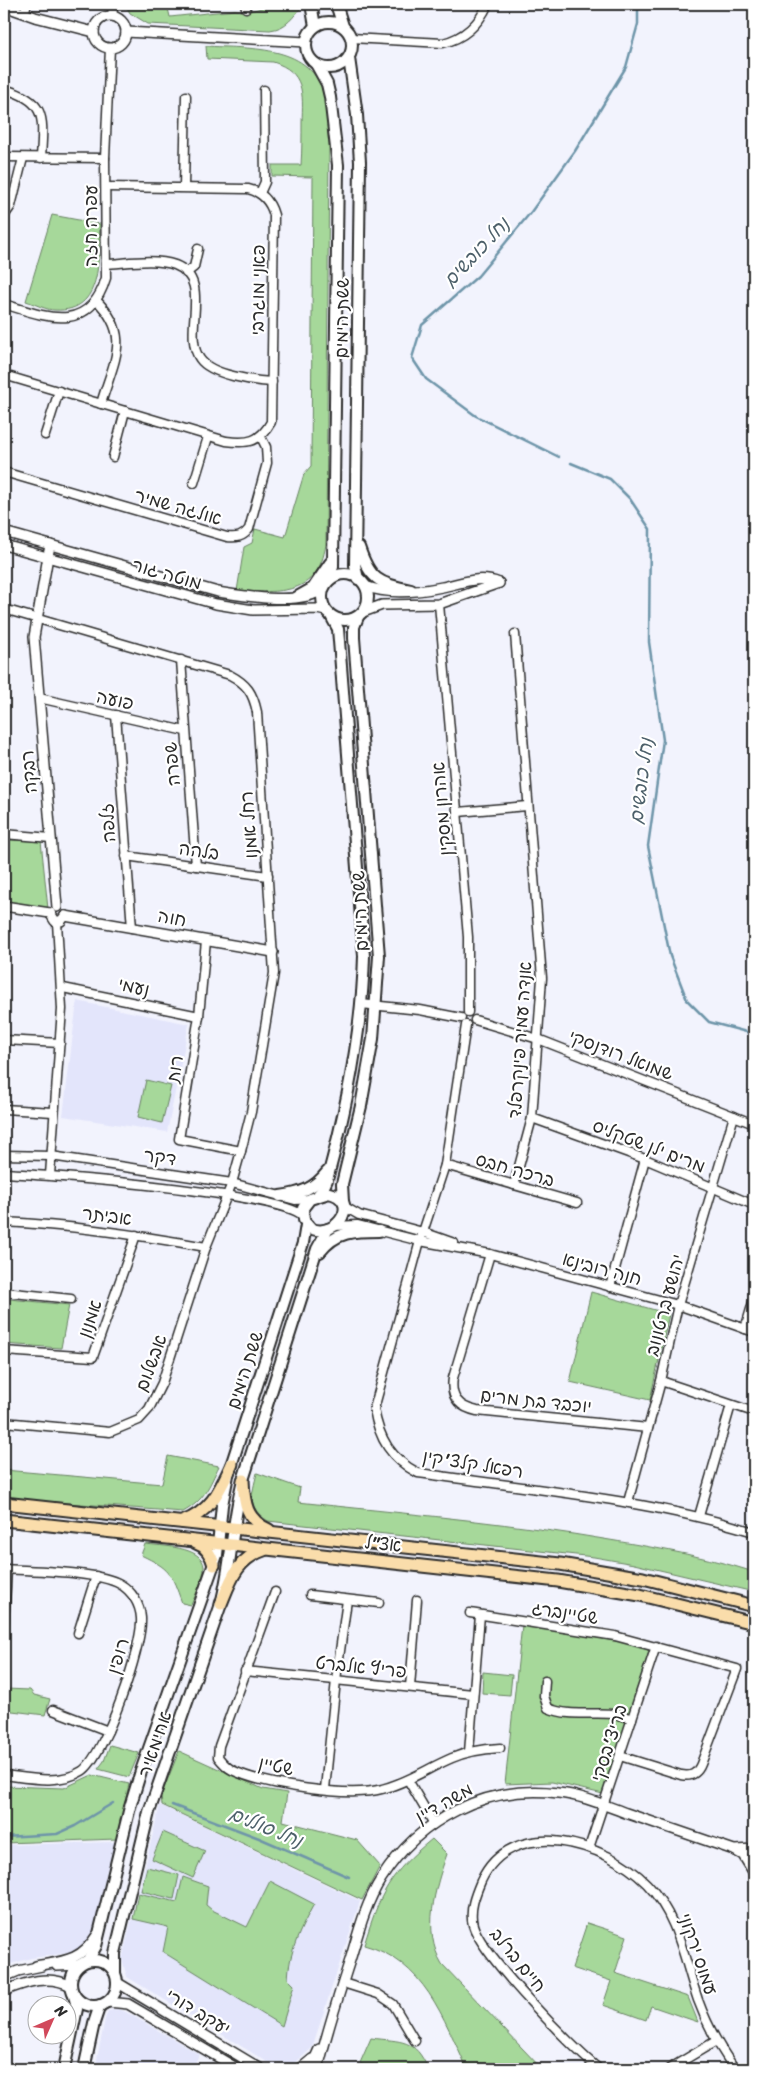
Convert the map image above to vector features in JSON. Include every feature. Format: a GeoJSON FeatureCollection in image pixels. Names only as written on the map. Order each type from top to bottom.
{"type":"FeatureCollection","features":[{"type":"Feature","properties":{"kind":"main road"},"geometry":{"type":"LineString","coordinates":[[310,4],[315,26],[306,42],[308,54],[316,64],[323,67],[337,67],[349,58],[352,45],[351,38],[343,26],[336,4]]}},
{"type":"Feature","properties":{"kind":"main road"},"geometry":{"type":"LineString","coordinates":[[315,26],[329,22],[343,26]]}},
{"type":"Feature","properties":{"kind":"main road","name":"ששת הימים"},"geometry":{"type":"LineString","coordinates":[[349,58],[358,115],[360,162],[355,565],[362,582]]}},
{"type":"Feature","properties":{"kind":"main road","name":"ששת הימים"},"geometry":{"type":"LineString","coordinates":[[316,64],[327,84],[330,97],[338,165],[333,555],[330,579]]}},
{"type":"Feature","properties":{"kind":"main road"},"geometry":{"type":"LineString","coordinates":[[356,538],[366,568],[372,576],[388,585],[411,590]]}},
{"type":"Feature","properties":{"kind":"main road"},"geometry":{"type":"LineString","coordinates":[[297,597],[318,583],[333,555]]}},
{"type":"Feature","properties":{"kind":"main road"},"geometry":{"type":"LineString","coordinates":[[344,574],[362,582],[368,599],[361,614],[345,621],[328,614],[322,604],[323,588],[330,579],[344,574]]}},
{"type":"Feature","properties":{"kind":"main road","name":"ששת הימים"},"geometry":{"type":"LineString","coordinates":[[314,1197],[323,1189],[331,1167],[349,1087],[361,1004],[364,956],[360,886],[338,629],[328,614]]}},
{"type":"Feature","properties":{"kind":"main road","name":"ששת הימים"},"geometry":{"type":"LineString","coordinates":[[344,1204],[342,1184],[361,1106],[377,1005],[379,939],[354,632],[361,614]]}},
{"type":"Feature","properties":{"kind":"main road"},"geometry":{"type":"LineString","coordinates":[[280,1196],[296,1194],[315,1186],[331,1167]]}},
{"type":"Feature","properties":{"kind":"main road"},"geometry":{"type":"LineString","coordinates":[[335,1194],[344,1204],[341,1220],[331,1228],[316,1230],[305,1220],[303,1208],[314,1197],[335,1194]]}},
{"type":"Feature","properties":{"kind":"main road","name":"ששת הימים"},"geometry":{"type":"LineString","coordinates":[[220,1527],[224,1493],[232,1464],[303,1243],[305,1220]]}},
{"type":"Feature","properties":{"kind":"main road","name":"ששת הימים"},"geometry":{"type":"LineString","coordinates":[[233,1528],[243,1480],[317,1249],[331,1228]]}},
{"type":"Feature","properties":{"kind":"main road"},"geometry":{"type":"LineString","coordinates":[[311,1268],[320,1252],[337,1235],[357,1230],[379,1231]]}},
{"type":"Feature","properties":{"kind":"main road"},"geometry":{"type":"LineString","coordinates":[[181,1522],[200,1514],[212,1503],[232,1464]]}},
{"type":"Feature","properties":{"kind":"main road"},"geometry":{"type":"LineString","coordinates":[[243,1480],[244,1499],[249,1514],[262,1526],[278,1533]]}},
{"type":"Feature","properties":{"kind":"main road","name":"אצ\"ל"},"geometry":{"type":"LineString","coordinates":[[4,1503],[600,1570],[716,1595],[754,1606]]}},
{"type":"Feature","properties":{"kind":"main road","name":"אצ\"ל"},"geometry":{"type":"LineString","coordinates":[[4,1520],[598,1586],[712,1611],[754,1623]]}},
{"type":"Feature","properties":{"kind":"main road","name":"אחימאיר"},"geometry":{"type":"LineString","coordinates":[[84,1962],[95,1950],[130,1807],[214,1565],[219,1544],[220,1527]]}},
{"type":"Feature","properties":{"kind":"main road","name":"אחימאיר"},"geometry":{"type":"LineString","coordinates":[[115,1972],[114,1952],[149,1812],[221,1604],[227,1582],[233,1528]]}},
{"type":"Feature","properties":{"kind":"main road"},"geometry":{"type":"LineString","coordinates":[[187,1540],[199,1544],[206,1549],[212,1556],[214,1565]]}},
{"type":"Feature","properties":{"kind":"main road"},"geometry":{"type":"LineString","coordinates":[[221,1604],[237,1567],[253,1554],[267,1549]]}},
{"type":"Feature","properties":{"kind":"main road"},"geometry":{"type":"LineString","coordinates":[[64,2069],[77,2009],[71,1978],[84,1962],[101,1960],[115,1972],[118,1982],[117,1990],[104,2004],[94,2023],[84,2069]]}},
{"type":"Feature","properties":{"kind":"main road"},"geometry":{"type":"LineString","coordinates":[[72,1989],[85,2004],[104,2004]]}},
{"type":"Feature","properties":{"kind":"street"},"geometry":{"type":"LineString","coordinates":[[24,13],[27,4]]}},
{"type":"Feature","properties":{"kind":"street"},"geometry":{"type":"LineString","coordinates":[[112,4],[113,16]]}},
{"type":"Feature","properties":{"kind":"street"},"geometry":{"type":"LineString","coordinates":[[351,38],[443,43],[454,40],[471,29],[482,16],[488,4]]}},
{"type":"Feature","properties":{"kind":"street"},"geometry":{"type":"LineString","coordinates":[[4,6],[94,32]]}},
{"type":"Feature","properties":{"kind":"street"},"geometry":{"type":"LineString","coordinates":[[113,16],[123,22],[126,32],[120,46],[110,48],[97,42],[94,32],[100,20],[113,16]]}},
{"type":"Feature","properties":{"kind":"street"},"geometry":{"type":"LineString","coordinates":[[126,32],[306,42]]}},
{"type":"Feature","properties":{"kind":"street","name":"עפרה חזה"},"geometry":{"type":"LineString","coordinates":[[4,304],[57,319],[80,315],[96,300],[106,278],[105,158],[110,48]]}},
{"type":"Feature","properties":{"kind":"street"},"geometry":{"type":"LineString","coordinates":[[4,89],[25,96],[38,106],[42,113],[41,158]]}},
{"type":"Feature","properties":{"kind":"street"},"geometry":{"type":"LineString","coordinates":[[106,187],[184,186],[248,189],[260,193],[265,182],[264,90]]}},
{"type":"Feature","properties":{"kind":"street"},"geometry":{"type":"LineString","coordinates":[[184,186],[186,96]]}},
{"type":"Feature","properties":{"kind":"street"},"geometry":{"type":"LineString","coordinates":[[4,157],[105,158]]}},
{"type":"Feature","properties":{"kind":"street"},"geometry":{"type":"LineString","coordinates":[[4,216],[11,206],[23,158]]}},
{"type":"Feature","properties":{"kind":"street","name":"פאני מוגרבי"},"geometry":{"type":"LineString","coordinates":[[260,193],[271,207],[274,216],[271,422],[260,437]]}},
{"type":"Feature","properties":{"kind":"street"},"geometry":{"type":"LineString","coordinates":[[186,273],[194,267],[198,248]]}},
{"type":"Feature","properties":{"kind":"street"},"geometry":{"type":"LineString","coordinates":[[106,264],[165,263],[176,266],[186,273],[195,291],[194,339],[200,360],[215,371],[272,382]]}},
{"type":"Feature","properties":{"kind":"street"},"geometry":{"type":"LineString","coordinates":[[96,300],[115,322],[118,334],[118,346],[101,404]]}},
{"type":"Feature","properties":{"kind":"street"},"geometry":{"type":"LineString","coordinates":[[4,375],[208,437],[246,443],[260,437]]}},
{"type":"Feature","properties":{"kind":"street"},"geometry":{"type":"LineString","coordinates":[[45,435],[59,391]]}},
{"type":"Feature","properties":{"kind":"street"},"geometry":{"type":"LineString","coordinates":[[113,457],[125,412]]}},
{"type":"Feature","properties":{"kind":"street"},"geometry":{"type":"LineString","coordinates":[[194,483],[208,437]]}},
{"type":"Feature","properties":{"kind":"street","name":"אולגה שמיר"},"geometry":{"type":"LineString","coordinates":[[4,472],[227,537],[237,538],[244,535],[249,529],[267,463],[266,447],[260,437]]}},
{"type":"Feature","properties":{"kind":"street","name":"מוטה גור"},"geometry":{"type":"LineString","coordinates":[[4,532],[218,592],[254,598],[297,597],[317,593],[323,588]]}},
{"type":"Feature","properties":{"kind":"street","name":"מוטה גור"},"geometry":{"type":"LineString","coordinates":[[4,545],[216,604],[253,610],[317,609],[328,614]]}},
{"type":"Feature","properties":{"kind":"street","name":"רבקה"},"geometry":{"type":"LineString","coordinates":[[50,545],[34,637],[51,838],[54,910]]}},
{"type":"Feature","properties":{"kind":"street"},"geometry":{"type":"LineString","coordinates":[[361,614],[382,605],[439,604],[483,591],[499,583],[488,579],[479,579],[440,588],[383,592],[362,582]]}},
{"type":"Feature","properties":{"kind":"street","name":"אהרון מסקין"},"geometry":{"type":"LineString","coordinates":[[439,604],[468,937],[468,1012]]}},
{"type":"Feature","properties":{"kind":"street","name":"רחל אמנו"},"geometry":{"type":"LineString","coordinates":[[4,609],[230,675],[243,682],[250,690],[254,699],[274,973],[251,1112],[232,1183]]}},
{"type":"Feature","properties":{"kind":"street","name":"אנדה עמיר פינקרפלד"},"geometry":{"type":"LineString","coordinates":[[514,634],[542,978],[532,1118],[514,1185]]}},
{"type":"Feature","properties":{"kind":"street","name":"שפרה"},"geometry":{"type":"LineString","coordinates":[[180,660],[196,866]]}},
{"type":"Feature","properties":{"kind":"street","name":"פועה"},"geometry":{"type":"LineString","coordinates":[[39,698],[185,731]]}},
{"type":"Feature","properties":{"kind":"street","name":"זלפה"},"geometry":{"type":"LineString","coordinates":[[116,715],[132,928]]}},
{"type":"Feature","properties":{"kind":"street"},"geometry":{"type":"LineString","coordinates":[[458,812],[527,806]]}},
{"type":"Feature","properties":{"kind":"street"},"geometry":{"type":"LineString","coordinates":[[4,834],[51,838]]}},
{"type":"Feature","properties":{"kind":"street","name":"בלהה"},"geometry":{"type":"LineString","coordinates":[[126,856],[268,876]]}},
{"type":"Feature","properties":{"kind":"street"},"geometry":{"type":"LineString","coordinates":[[4,906],[64,910],[61,919],[62,988],[60,1043],[53,1112],[50,1175]]}},
{"type":"Feature","properties":{"kind":"street"},"geometry":{"type":"LineString","coordinates":[[54,910],[52,919],[61,919]]}},
{"type":"Feature","properties":{"kind":"street","name":"חוה"},"geometry":{"type":"LineString","coordinates":[[61,919],[132,928],[273,952]]}},
{"type":"Feature","properties":{"kind":"street","name":"רות"},"geometry":{"type":"LineString","coordinates":[[206,941],[199,1016],[179,1138],[241,1151]]}},
{"type":"Feature","properties":{"kind":"street","name":"נעמי"},"geometry":{"type":"LineString","coordinates":[[62,988],[199,1016]]}},
{"type":"Feature","properties":{"kind":"street"},"geometry":{"type":"LineString","coordinates":[[361,1004],[420,1010],[461,1018],[466,1025],[445,1165],[423,1232]]}},
{"type":"Feature","properties":{"kind":"street"},"geometry":{"type":"LineString","coordinates":[[461,1018],[468,1012],[473,1014],[475,1020],[471,1025],[466,1025]]}},
{"type":"Feature","properties":{"kind":"street","name":"שמואל רודנסקי"},"geometry":{"type":"LineString","coordinates":[[475,1020],[538,1039],[754,1124]]}},
{"type":"Feature","properties":{"kind":"street"},"geometry":{"type":"LineString","coordinates":[[4,1040],[60,1043]]}},
{"type":"Feature","properties":{"kind":"street"},"geometry":{"type":"LineString","coordinates":[[4,1109],[53,1112]]}},
{"type":"Feature","properties":{"kind":"street","name":"יהושע ברטונוב"},"geometry":{"type":"LineString","coordinates":[[628,1502],[661,1381],[678,1305],[734,1116]]}},
{"type":"Feature","properties":{"kind":"street","name":"מרים ילן שטקליס"},"geometry":{"type":"LineString","coordinates":[[532,1118],[644,1159],[754,1205]]}},
{"type":"Feature","properties":{"kind":"street","name":"דקר"},"geometry":{"type":"LineString","coordinates":[[4,1155],[51,1156],[232,1183],[295,1200],[314,1197]]}},
{"type":"Feature","properties":{"kind":"street"},"geometry":{"type":"LineString","coordinates":[[610,1287],[644,1159]]}},
{"type":"Feature","properties":{"kind":"street","name":"ברכה חבס"},"geometry":{"type":"LineString","coordinates":[[445,1165],[577,1203]]}},
{"type":"Feature","properties":{"kind":"street","name":"דקר"},"geometry":{"type":"LineString","coordinates":[[4,1173],[50,1175],[227,1196],[291,1208],[305,1220]]}},
{"type":"Feature","properties":{"kind":"street","name":"אבשלום"},"geometry":{"type":"LineString","coordinates":[[4,1422],[110,1432],[139,1420],[149,1410],[162,1383],[206,1246],[232,1183]]}},
{"type":"Feature","properties":{"kind":"street","name":"חנה רובינא"},"geometry":{"type":"LineString","coordinates":[[344,1204],[359,1215],[423,1232],[470,1249]]}},
{"type":"Feature","properties":{"kind":"street","name":"אביתר"},"geometry":{"type":"LineString","coordinates":[[4,1222],[40,1224],[136,1235],[206,1246]]}},
{"type":"Feature","properties":{"kind":"street","name":"חנה רובינא"},"geometry":{"type":"LineString","coordinates":[[331,1228],[357,1225],[420,1241],[470,1249],[678,1305],[754,1332]]}},
{"type":"Feature","properties":{"kind":"street","name":"רפאל קלצ'קין"},"geometry":{"type":"LineString","coordinates":[[423,1232],[374,1409],[377,1427],[392,1455],[403,1465],[418,1473],[628,1502],[699,1516],[754,1532]]}},
{"type":"Feature","properties":{"kind":"street","name":"אמנון"},"geometry":{"type":"LineString","coordinates":[[4,1350],[93,1356],[136,1235]]}},
{"type":"Feature","properties":{"kind":"street","name":"יוכבד בת מרים"},"geometry":{"type":"LineString","coordinates":[[490,1254],[453,1378],[452,1393],[455,1400],[462,1406],[477,1411],[648,1428]]}},
{"type":"Feature","properties":{"kind":"street"},"geometry":{"type":"LineString","coordinates":[[4,1292],[71,1298]]}},
{"type":"Feature","properties":{"kind":"street"},"geometry":{"type":"LineString","coordinates":[[745,1329],[754,1298]]}},
{"type":"Feature","properties":{"kind":"street"},"geometry":{"type":"LineString","coordinates":[[661,1381],[754,1412]]}},
{"type":"Feature","properties":{"kind":"street"},"geometry":{"type":"LineString","coordinates":[[699,1516],[731,1404]]}},
{"type":"Feature","properties":{"kind":"street"},"geometry":{"type":"LineString","coordinates":[[4,1622],[6,1569]]}},
{"type":"Feature","properties":{"kind":"street","name":"רופין"},"geometry":{"type":"LineString","coordinates":[[4,1776],[54,1779],[75,1774],[95,1759],[108,1731],[139,1643],[141,1617],[139,1606],[126,1589],[108,1578],[6,1569]]}},
{"type":"Feature","properties":{"kind":"street"},"geometry":{"type":"LineString","coordinates":[[78,1633],[96,1576]]}},
{"type":"Feature","properties":{"kind":"street","name":"שטיין"},"geometry":{"type":"LineString","coordinates":[[276,1592],[245,1671],[219,1746],[218,1757],[231,1770],[267,1781],[364,1792],[383,1789],[408,1780],[451,1758],[468,1752],[500,1748]]}},
{"type":"Feature","properties":{"kind":"street"},"geometry":{"type":"LineString","coordinates":[[310,1596],[379,1603]]}},
{"type":"Feature","properties":{"kind":"street"},"geometry":{"type":"LineString","coordinates":[[325,1789],[336,1680],[348,1600]]}},
{"type":"Feature","properties":{"kind":"street"},"geometry":{"type":"LineString","coordinates":[[410,1687],[416,1600]]}},
{"type":"Feature","properties":{"kind":"street","name":"שטיינברג"},"geometry":{"type":"LineString","coordinates":[[470,1613],[583,1630],[656,1646],[738,1668],[701,1764],[694,1774],[688,1776],[681,1775],[620,1756]]}},
{"type":"Feature","properties":{"kind":"street"},"geometry":{"type":"LineString","coordinates":[[468,1752],[480,1615]]}},
{"type":"Feature","properties":{"kind":"street","name":"בריצ'בסקי"},"geometry":{"type":"LineString","coordinates":[[589,1848],[656,1646]]}},
{"type":"Feature","properties":{"kind":"street","name":"פריץ אלברט"},"geometry":{"type":"LineString","coordinates":[[245,1671],[474,1694]]}},
{"type":"Feature","properties":{"kind":"street"},"geometry":{"type":"LineString","coordinates":[[545,1681],[544,1696],[548,1708],[558,1713],[592,1716],[599,1712],[623,1715],[632,1719]]}},
{"type":"Feature","properties":{"kind":"street"},"geometry":{"type":"LineString","coordinates":[[53,1710],[108,1731]]}},
{"type":"Feature","properties":{"kind":"street"},"geometry":{"type":"LineString","coordinates":[[408,1780],[434,1824]]}},
{"type":"Feature","properties":{"kind":"street","name":"משה דיין"},"geometry":{"type":"LineString","coordinates":[[310,2069],[326,2033],[368,1905],[380,1880],[410,1843],[434,1824],[480,1800],[516,1792],[560,1793],[604,1805],[734,1850],[743,1855],[753,1871]]}},
{"type":"Feature","properties":{"kind":"street","name":"חיים ברלב"},"geometry":{"type":"LineString","coordinates":[[589,1848],[562,1841],[540,1840],[530,1841],[511,1850],[494,1864],[483,1878],[475,1895],[472,1913],[476,1932],[498,1965],[578,2051],[599,2069]]}},
{"type":"Feature","properties":{"kind":"street","name":"עמוס ירקוני"},"geometry":{"type":"LineString","coordinates":[[589,1848],[633,1872],[645,1882],[664,1904],[679,1937],[698,2001],[716,2041],[735,2069]]}},
{"type":"Feature","properties":{"kind":"street","name":"משה דיין"},"geometry":{"type":"LineString","coordinates":[[734,1850],[754,1850]]}},
{"type":"Feature","properties":{"kind":"street"},"geometry":{"type":"LineString","coordinates":[[753,1871],[750,1857],[754,1850]]}},
{"type":"Feature","properties":{"kind":"street"},"geometry":{"type":"LineString","coordinates":[[4,1977],[36,1966],[69,1960],[79,1956],[100,1931]]}},
{"type":"Feature","properties":{"kind":"street"},"geometry":{"type":"LineString","coordinates":[[36,1966],[69,1967],[84,1962]]}},
{"type":"Feature","properties":{"kind":"street"},"geometry":{"type":"LineString","coordinates":[[4,1991],[28,1981],[51,1979],[62,1981],[72,1989]]}},
{"type":"Feature","properties":{"kind":"street","name":"יעקב דורי"},"geometry":{"type":"LineString","coordinates":[[118,1982],[261,2069]]}},
{"type":"Feature","properties":{"kind":"street"},"geometry":{"type":"LineString","coordinates":[[342,1983],[378,1994],[393,2004],[415,2041]]}},
{"type":"Feature","properties":{"kind":"street","name":"יעקב דורי"},"geometry":{"type":"LineString","coordinates":[[104,2004],[128,2004],[238,2069]]}},
{"type":"Feature","properties":{"kind":"street","name":"משה דיין"},"geometry":{"type":"LineString","coordinates":[[318,2069],[326,2033]]}},
{"type":"Feature","properties":{"kind":"street"},"geometry":{"type":"LineString","coordinates":[[669,2069],[716,2041]]}},
{"type":"Feature","properties":{"kind":"street"},"geometry":{"type":"LineString","coordinates":[[300,2069],[320,2048]]}},
{"type":"Feature","properties":{"kind":"shaded area"},"geometry":{"type":"Polygon","coordinates":[[[77,1001],[189,1024],[167,1132],[63,1116],[77,1001]]]}},
{"type":"Feature","properties":{"kind":"shaded area"},"geometry":{"type":"Polygon","coordinates":[[[160,1805],[360,1901],[312,2048],[294,2064],[282,2066],[269,2063],[127,1977],[122,1959],[160,1805]]]}},
{"type":"Feature","properties":{"kind":"shaded area"},"geometry":{"type":"Polygon","coordinates":[[[116,1842],[106,1874],[98,1916],[93,1932],[85,1946],[75,1952],[31,1958],[4,1966],[4,1845],[116,1842]]]}},
{"type":"Feature","properties":{"kind":"shaded area"},"geometry":{"type":"Polygon","coordinates":[[[117,2009],[126,2012],[199,2054],[193,2069],[95,2069],[105,2019],[108,2011],[117,2009]]]}},
{"type":"Feature","properties":{"kind":"green space"},"geometry":{"type":"Polygon","coordinates":[[[125,4],[167,4],[170,17],[235,10],[246,12],[277,4],[304,4],[285,24],[270,30],[148,24],[130,13],[125,4]]]}},
{"type":"Feature","properties":{"kind":"green space"},"geometry":{"type":"Polygon","coordinates":[[[206,46],[257,49],[290,57],[304,65],[315,76],[323,92],[326,105],[329,145],[326,544],[322,561],[315,574],[294,588],[282,591],[237,591],[244,547],[252,543],[255,529],[285,537],[304,474],[311,466],[313,177],[272,176],[272,165],[301,165],[302,93],[297,78],[283,66],[273,62],[207,59],[206,46]]]}},
{"type":"Feature","properties":{"kind":"green space"},"geometry":{"type":"Polygon","coordinates":[[[52,215],[100,224],[98,267],[95,280],[90,293],[82,302],[71,309],[52,310],[26,301],[52,215]]]}},
{"type":"Feature","properties":{"kind":"green space"},"geometry":{"type":"Polygon","coordinates":[[[4,840],[41,841],[48,909],[4,902],[4,840]]]}},
{"type":"Feature","properties":{"kind":"green space"},"geometry":{"type":"Polygon","coordinates":[[[146,1080],[171,1086],[162,1123],[138,1117],[146,1080]]]}},
{"type":"Feature","properties":{"kind":"green space"},"geometry":{"type":"Polygon","coordinates":[[[591,1292],[669,1314],[650,1400],[570,1382],[591,1292]]]}},
{"type":"Feature","properties":{"kind":"green space"},"geometry":{"type":"Polygon","coordinates":[[[9,1299],[69,1305],[61,1348],[4,1344],[9,1299]]]}},
{"type":"Feature","properties":{"kind":"green space"},"geometry":{"type":"Polygon","coordinates":[[[168,1456],[219,1466],[201,1497],[183,1512],[4,1498],[4,1470],[162,1484],[168,1456]]]}},
{"type":"Feature","properties":{"kind":"green space"},"geometry":{"type":"Polygon","coordinates":[[[257,1473],[300,1488],[298,1502],[539,1529],[642,1545],[709,1559],[754,1572],[754,1592],[634,1564],[594,1557],[268,1521],[256,1511],[252,1500],[257,1473]]]}},
{"type":"Feature","properties":{"kind":"green space"},"geometry":{"type":"Polygon","coordinates":[[[145,1544],[180,1548],[189,1551],[202,1560],[204,1567],[203,1576],[191,1605],[182,1603],[172,1578],[164,1568],[141,1555],[145,1544]]]}},
{"type":"Feature","properties":{"kind":"green space"},"geometry":{"type":"Polygon","coordinates":[[[522,1625],[645,1646],[649,1652],[603,1794],[552,1782],[505,1784],[522,1625]]]}},
{"type":"Feature","properties":{"kind":"green space"},"geometry":{"type":"Polygon","coordinates":[[[483,1672],[512,1675],[510,1695],[482,1693],[483,1672]]]}},
{"type":"Feature","properties":{"kind":"green space"},"geometry":{"type":"Polygon","coordinates":[[[6,1689],[30,1690],[34,1695],[50,1699],[45,1715],[4,1710],[6,1689]]]}},
{"type":"Feature","properties":{"kind":"green space"},"geometry":{"type":"Polygon","coordinates":[[[110,1745],[139,1753],[129,1777],[98,1769],[104,1761],[110,1745]]]}},
{"type":"Feature","properties":{"kind":"green space"},"geometry":{"type":"Polygon","coordinates":[[[179,1751],[263,1789],[287,1793],[283,1821],[357,1840],[380,1866],[362,1900],[162,1805],[161,1796],[179,1751]]]}},
{"type":"Feature","properties":{"kind":"green space"},"geometry":{"type":"Polygon","coordinates":[[[92,1775],[129,1784],[117,1839],[4,1843],[4,1786],[64,1788],[92,1775]]]}},
{"type":"Feature","properties":{"kind":"green space"},"geometry":{"type":"Polygon","coordinates":[[[163,1832],[205,1851],[193,1878],[152,1859],[163,1832]]]}},
{"type":"Feature","properties":{"kind":"green space"},"geometry":{"type":"Polygon","coordinates":[[[432,1839],[447,1854],[438,1881],[432,1909],[433,1938],[442,1964],[542,2069],[467,2069],[440,2011],[417,1978],[402,1964],[385,1953],[364,1945],[375,1911],[388,1886],[405,1863],[432,1839]]]}},
{"type":"Feature","properties":{"kind":"green space"},"geometry":{"type":"Polygon","coordinates":[[[147,1867],[179,1875],[174,1899],[141,1891],[147,1867]]]}},
{"type":"Feature","properties":{"kind":"green space"},"geometry":{"type":"Polygon","coordinates":[[[183,1877],[208,1886],[206,1905],[212,1910],[247,1927],[270,1881],[314,1904],[293,1949],[288,1979],[294,1985],[282,2026],[163,1952],[168,1927],[133,1919],[138,1893],[177,1902],[183,1877]]]}},
{"type":"Feature","properties":{"kind":"green space"},"geometry":{"type":"Polygon","coordinates":[[[587,1923],[627,1936],[615,1973],[688,1997],[698,2022],[651,2006],[646,2020],[603,2005],[611,1981],[572,1968],[587,1923]]]}},
{"type":"Feature","properties":{"kind":"green space"},"geometry":{"type":"Polygon","coordinates":[[[371,2038],[406,2043],[418,2052],[428,2069],[370,2069],[360,2063],[371,2038]]]}},
{"type":"Feature","properties":{"kind":"waterway","name":"נחל כובשים"},"geometry":{"type":"LineString","coordinates":[[559,457],[476,416],[426,379],[412,358],[422,325],[478,276],[531,212],[575,151],[626,67],[638,24],[638,4]]}},
{"type":"Feature","properties":{"kind":"waterway","name":"נחל כובשים"},"geometry":{"type":"LineString","coordinates":[[571,463],[610,479],[630,499],[650,529],[649,642],[663,740],[648,846],[670,956],[687,1000],[709,1022],[754,1034]]}},
{"type":"Feature","properties":{"kind":"waterway","name":"נחל סוללים"},"geometry":{"type":"LineString","coordinates":[[4,1837],[57,1834],[75,1826],[113,1803]]}},
{"type":"Feature","properties":{"kind":"waterway","name":"נחל סוללים"},"geometry":{"type":"LineString","coordinates":[[172,1805],[259,1838],[349,1877]]}}]}
